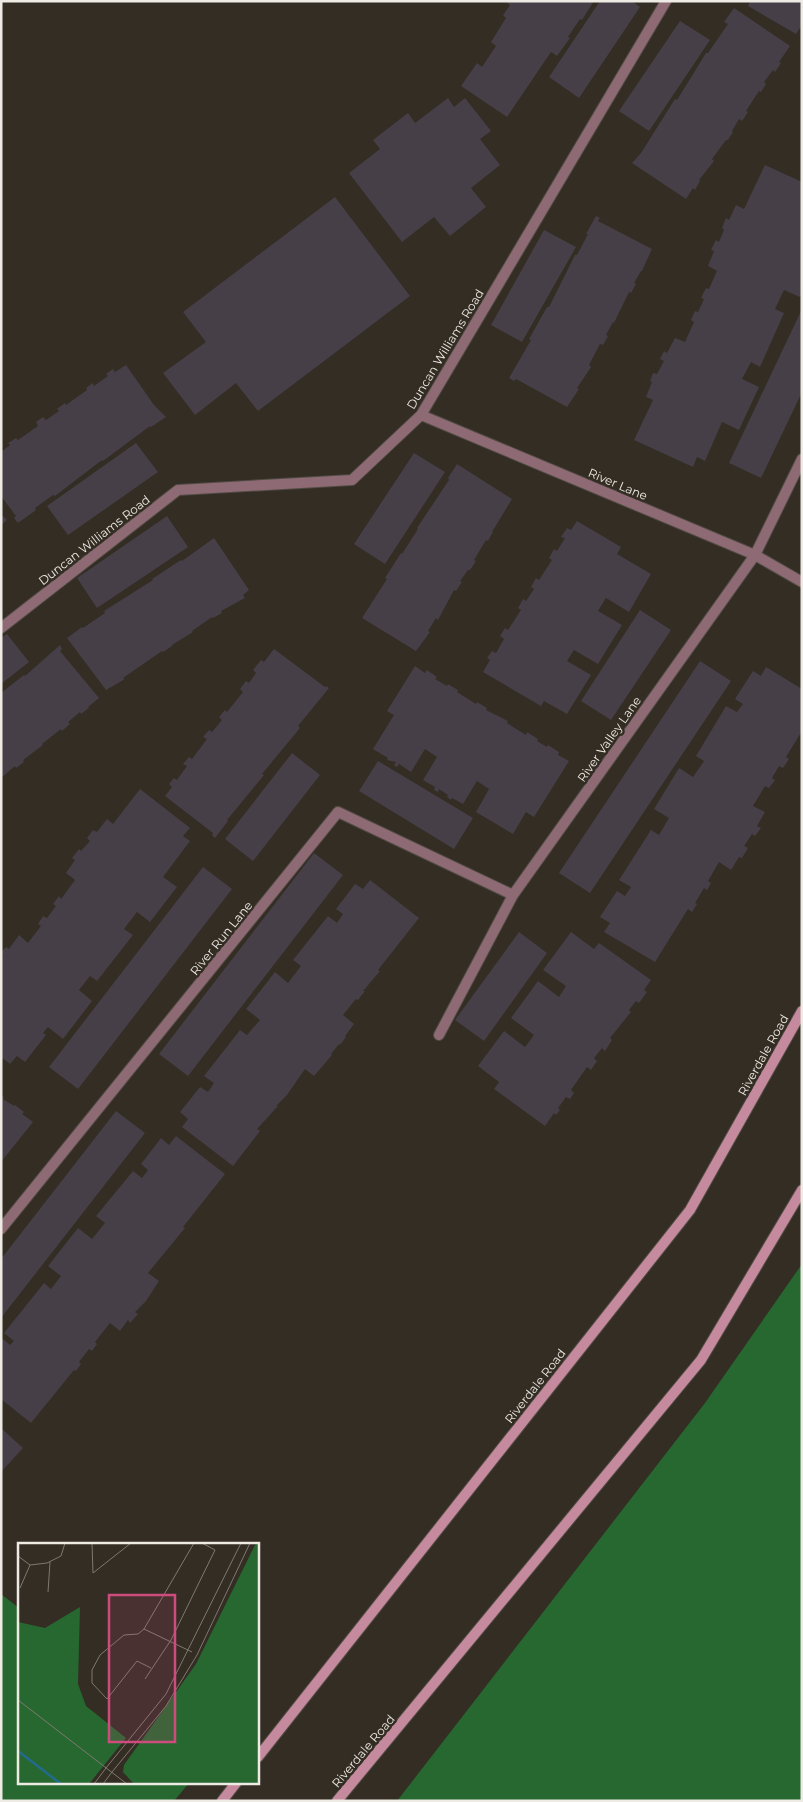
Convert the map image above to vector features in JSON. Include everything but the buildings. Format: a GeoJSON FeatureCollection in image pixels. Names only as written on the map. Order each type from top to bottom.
{"type":"FeatureCollection","features":[{"type":"Feature","properties":{"kind":"street","name":"Duncan Williams Road"},"geometry":{"type":"LineString","coordinates":[[1,628],[178,490],[352,480],[421,414],[666,1]]}},
{"type":"Feature","properties":{"kind":"street","name":"River Lane"},"geometry":{"type":"LineString","coordinates":[[421,414],[755,555],[802,582]]}},
{"type":"Feature","properties":{"kind":"street","name":"River Valley Lane"},"geometry":{"type":"LineString","coordinates":[[439,1035],[513,895],[755,555],[802,459]]}},
{"type":"Feature","properties":{"kind":"street","name":"River Run Lane"},"geometry":{"type":"LineString","coordinates":[[1,1229],[338,812],[513,895]]}},
{"type":"Feature","properties":{"kind":"street","name":"Riverdale Road"},"geometry":{"type":"LineString","coordinates":[[259,1756],[690,1210],[802,1012]]}},
{"type":"Feature","properties":{"kind":"street","name":"Riverdale Road"},"geometry":{"type":"LineString","coordinates":[[337,1801],[701,1360],[802,1190]]}},
{"type":"Feature","properties":{"kind":"street"},"geometry":{"type":"LineString","coordinates":[[222,1801],[235,1784]]}},
{"type":"Feature","properties":{"kind":"green space"},"geometry":{"type":"Polygon","coordinates":[[[802,1264],[802,1801],[397,1801],[705,1403],[802,1264]]]}},
{"type":"Feature","properties":{"kind":"green space"},"geometry":{"type":"Polygon","coordinates":[[[1,1594],[18,1607],[18,1784],[188,1784],[174,1801],[1,1801],[1,1594]]]}}]}
